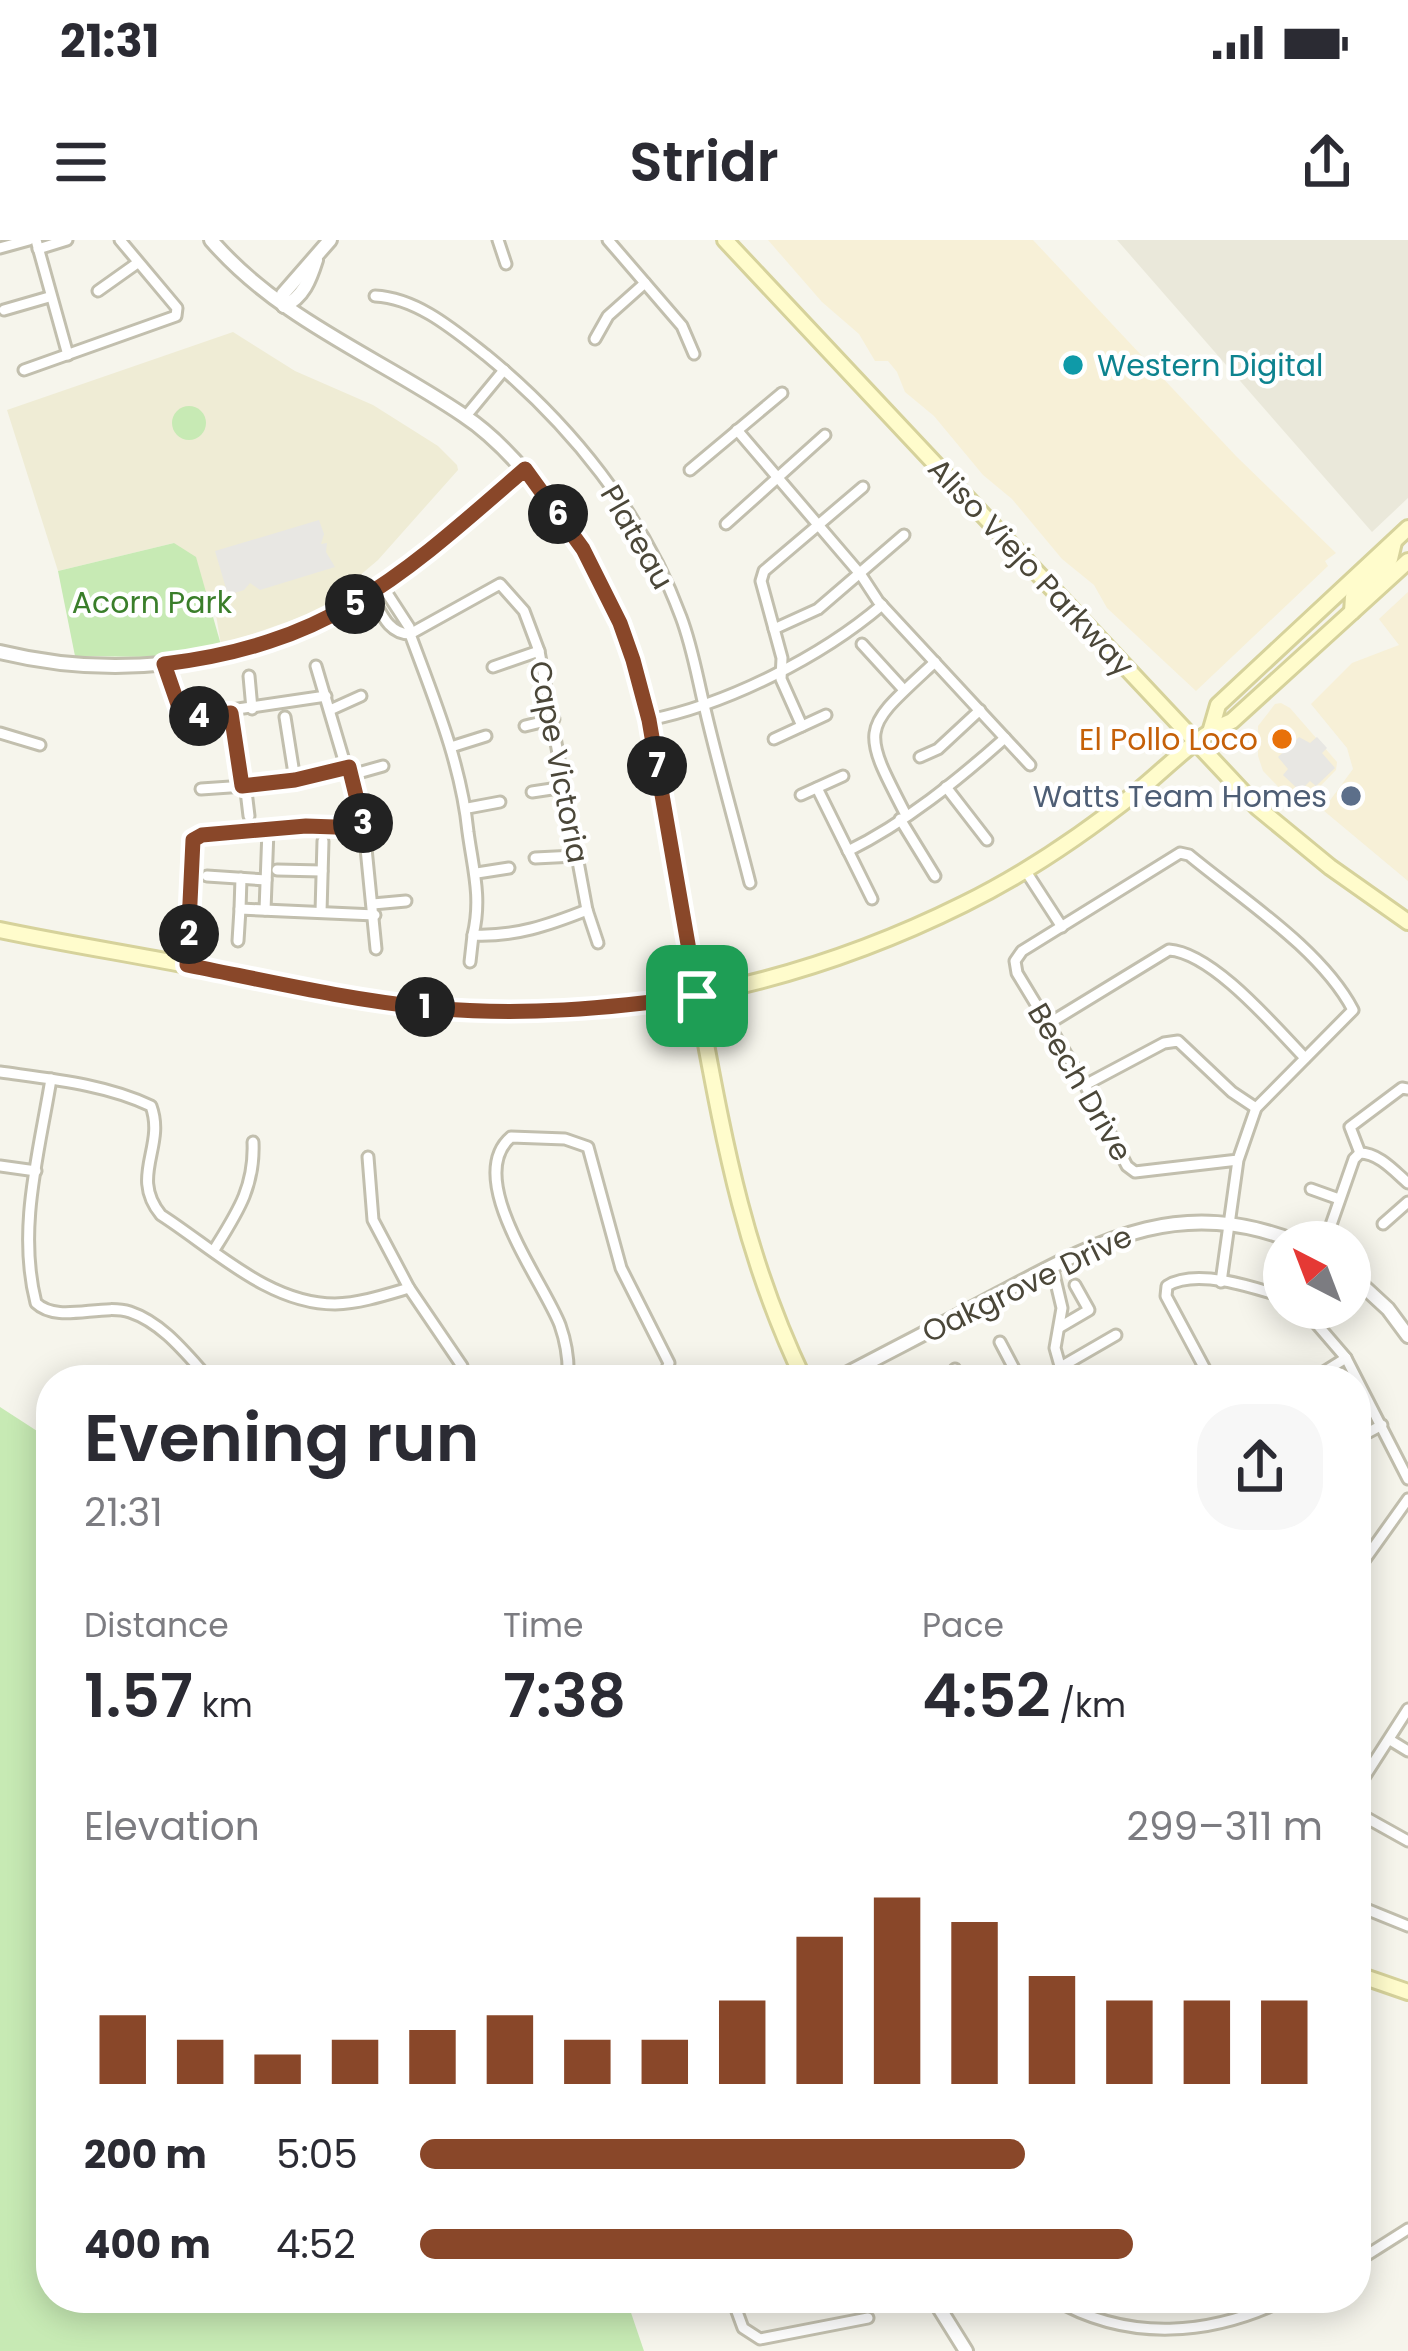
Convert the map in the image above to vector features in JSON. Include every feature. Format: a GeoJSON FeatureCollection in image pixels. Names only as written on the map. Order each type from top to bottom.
{"type":"FeatureCollection","features":[{"type":"Feature","properties":{"kind":"main road","name":"Aliso Viejo Parkway"},"geometry":{"type":"LineString","coordinates":[[725,240],[1195,742],[1291,836],[1408,922]]}},
{"type":"Feature","properties":{"kind":"main road"},"geometry":{"type":"LineString","coordinates":[[1210,729],[1218,705],[1408,528]]}},
{"type":"Feature","properties":{"kind":"main road"},"geometry":{"type":"LineString","coordinates":[[1352,612],[1356,592],[1390,559],[1394,542]]}},
{"type":"Feature","properties":{"kind":"main road"},"geometry":{"type":"LineString","coordinates":[[0,930],[359,998],[459,1010],[610,1009],[697,996],[812,966],[900,934],[1025,870],[1136,792],[1210,729],[1232,721],[1408,561]]}},
{"type":"Feature","properties":{"kind":"main road"},"geometry":{"type":"LineString","coordinates":[[697,996],[733,1189],[765,1290],[798,1365]]}},
{"type":"Feature","properties":{"kind":"main road"},"geometry":{"type":"LineString","coordinates":[[1371,1979],[1408,1992]]}},
{"type":"Feature","properties":{"kind":"street"},"geometry":{"type":"LineString","coordinates":[[0,248],[67,240]]}},
{"type":"Feature","properties":{"kind":"street"},"geometry":{"type":"LineString","coordinates":[[24,370],[171,319],[178,312],[120,240]]}},
{"type":"Feature","properties":{"kind":"street"},"geometry":{"type":"LineString","coordinates":[[211,240],[232,265],[315,329],[466,416],[525,469],[583,549],[620,623],[649,720],[697,996]]}},
{"type":"Feature","properties":{"kind":"street"},"geometry":{"type":"LineString","coordinates":[[284,306],[283,294],[330,240]]}},
{"type":"Feature","properties":{"kind":"street"},"geometry":{"type":"LineString","coordinates":[[498,240],[506,264]]}},
{"type":"Feature","properties":{"kind":"street"},"geometry":{"type":"LineString","coordinates":[[608,240],[682,326],[694,354]]}},
{"type":"Feature","properties":{"kind":"street"},"geometry":{"type":"LineString","coordinates":[[34,243],[68,355]]}},
{"type":"Feature","properties":{"kind":"street"},"geometry":{"type":"LineString","coordinates":[[98,291],[136,264]]}},
{"type":"Feature","properties":{"kind":"street"},"geometry":{"type":"LineString","coordinates":[[595,339],[608,316],[645,283]]}},
{"type":"Feature","properties":{"kind":"street","name":"Plateau"},"geometry":{"type":"LineString","coordinates":[[375,296],[398,298],[415,306],[504,370],[583,451],[647,544],[682,618],[750,883]]}},
{"type":"Feature","properties":{"kind":"street"},"geometry":{"type":"LineString","coordinates":[[4,310],[49,297]]}},
{"type":"Feature","properties":{"kind":"street"},"geometry":{"type":"LineString","coordinates":[[466,416],[504,370]]}},
{"type":"Feature","properties":{"kind":"street"},"geometry":{"type":"LineString","coordinates":[[690,470],[782,392]]}},
{"type":"Feature","properties":{"kind":"street"},"geometry":{"type":"LineString","coordinates":[[736,430],[861,574],[882,605],[1030,765]]}},
{"type":"Feature","properties":{"kind":"street"},"geometry":{"type":"LineString","coordinates":[[726,524],[825,435]]}},
{"type":"Feature","properties":{"kind":"street"},"geometry":{"type":"LineString","coordinates":[[0,652],[116,667],[164,664],[259,645],[311,626],[377,591],[437,547],[525,469]]}},
{"type":"Feature","properties":{"kind":"street"},"geometry":{"type":"LineString","coordinates":[[802,726],[782,680],[761,581],[764,571],[863,487]]}},
{"type":"Feature","properties":{"kind":"street"},"geometry":{"type":"LineString","coordinates":[[774,628],[818,609],[904,535]]}},
{"type":"Feature","properties":{"kind":"street","name":"Cape Victoria"},"geometry":{"type":"LineString","coordinates":[[410,634],[500,584],[524,611],[539,651],[575,856],[598,943]]}},
{"type":"Feature","properties":{"kind":"street"},"geometry":{"type":"LineString","coordinates":[[377,591],[388,624],[401,634],[410,634],[468,808],[478,914],[470,962]]}},
{"type":"Feature","properties":{"kind":"street"},"geometry":{"type":"LineString","coordinates":[[649,720],[735,693],[844,638],[882,605]]}},
{"type":"Feature","properties":{"kind":"street"},"geometry":{"type":"LineString","coordinates":[[862,644],[904,690]]}},
{"type":"Feature","properties":{"kind":"street"},"geometry":{"type":"LineString","coordinates":[[494,667],[539,651]]}},
{"type":"Feature","properties":{"kind":"street"},"geometry":{"type":"LineString","coordinates":[[935,662],[880,713],[874,750],[935,876]]}},
{"type":"Feature","properties":{"kind":"street"},"geometry":{"type":"LineString","coordinates":[[164,664],[181,713],[190,716],[326,696]]}},
{"type":"Feature","properties":{"kind":"street"},"geometry":{"type":"LineString","coordinates":[[316,666],[364,828],[376,949]]}},
{"type":"Feature","properties":{"kind":"street"},"geometry":{"type":"LineString","coordinates":[[248,676],[252,709]]}},
{"type":"Feature","properties":{"kind":"street"},"geometry":{"type":"LineString","coordinates":[[330,710],[361,696]]}},
{"type":"Feature","properties":{"kind":"street"},"geometry":{"type":"LineString","coordinates":[[920,757],[938,749],[980,710]]}},
{"type":"Feature","properties":{"kind":"street"},"geometry":{"type":"LineString","coordinates":[[231,713],[249,816]]}},
{"type":"Feature","properties":{"kind":"street"},"geometry":{"type":"LineString","coordinates":[[774,740],[826,715]]}},
{"type":"Feature","properties":{"kind":"street"},"geometry":{"type":"LineString","coordinates":[[285,717],[295,780]]}},
{"type":"Feature","properties":{"kind":"street"},"geometry":{"type":"LineString","coordinates":[[525,726],[554,719]]}},
{"type":"Feature","properties":{"kind":"street"},"geometry":{"type":"LineString","coordinates":[[0,733],[40,745]]}},
{"type":"Feature","properties":{"kind":"street"},"geometry":{"type":"LineString","coordinates":[[451,747],[486,736]]}},
{"type":"Feature","properties":{"kind":"street"},"geometry":{"type":"LineString","coordinates":[[848,851],[879,836],[1005,738]]}},
{"type":"Feature","properties":{"kind":"street"},"geometry":{"type":"LineString","coordinates":[[201,789],[383,766]]}},
{"type":"Feature","properties":{"kind":"street"},"geometry":{"type":"LineString","coordinates":[[801,795],[843,776]]}},
{"type":"Feature","properties":{"kind":"street"},"geometry":{"type":"LineString","coordinates":[[946,787],[987,840]]}},
{"type":"Feature","properties":{"kind":"street"},"geometry":{"type":"LineString","coordinates":[[532,792],[565,788]]}},
{"type":"Feature","properties":{"kind":"street"},"geometry":{"type":"LineString","coordinates":[[817,788],[872,899]]}},
{"type":"Feature","properties":{"kind":"street"},"geometry":{"type":"LineString","coordinates":[[468,808],[500,802]]}},
{"type":"Feature","properties":{"kind":"street"},"geometry":{"type":"LineString","coordinates":[[187,965],[193,840],[202,835],[306,826],[364,828]]}},
{"type":"Feature","properties":{"kind":"street"},"geometry":{"type":"LineString","coordinates":[[266,910],[268,830]]}},
{"type":"Feature","properties":{"kind":"street"},"geometry":{"type":"LineString","coordinates":[[321,912],[323,841]]}},
{"type":"Feature","properties":{"kind":"street"},"geometry":{"type":"LineString","coordinates":[[1025,870],[1062,927],[1180,853],[1189,855],[1311,956],[1353,1010],[1256,1108],[1238,1160],[1221,1282]]}},
{"type":"Feature","properties":{"kind":"street"},"geometry":{"type":"LineString","coordinates":[[536,858],[575,856]]}},
{"type":"Feature","properties":{"kind":"street"},"geometry":{"type":"LineString","coordinates":[[477,873],[508,868]]}},
{"type":"Feature","properties":{"kind":"street"},"geometry":{"type":"LineString","coordinates":[[277,870],[322,871]]}},
{"type":"Feature","properties":{"kind":"street"},"geometry":{"type":"LineString","coordinates":[[207,876],[266,880]]}},
{"type":"Feature","properties":{"kind":"street"},"geometry":{"type":"LineString","coordinates":[[238,941],[242,878]]}},
{"type":"Feature","properties":{"kind":"street"},"geometry":{"type":"LineString","coordinates":[[240,909],[321,912],[374,909],[406,901]]}},
{"type":"Feature","properties":{"kind":"street"},"geometry":{"type":"LineString","coordinates":[[473,935],[501,936],[537,929],[587,910]]}},
{"type":"Feature","properties":{"kind":"street","name":"Beech Drive"},"geometry":{"type":"LineString","coordinates":[[1062,927],[1022,951],[1015,961],[1016,973],[1085,1085],[1126,1166],[1135,1172],[1238,1160]]}},
{"type":"Feature","properties":{"kind":"street"},"geometry":{"type":"LineString","coordinates":[[1048,1024],[1169,950],[1183,951],[1249,1000],[1305,1058]]}},
{"type":"Feature","properties":{"kind":"street"},"geometry":{"type":"LineString","coordinates":[[1085,1085],[1164,1043],[1178,1042],[1256,1108]]}},
{"type":"Feature","properties":{"kind":"street"},"geometry":{"type":"LineString","coordinates":[[0,1072],[51,1079],[151,1106],[157,1122],[145,1184],[148,1200],[161,1215],[267,1286],[309,1302],[361,1302],[409,1288]]}},
{"type":"Feature","properties":{"kind":"street"},"geometry":{"type":"LineString","coordinates":[[51,1079],[27,1238],[36,1304],[51,1312],[132,1312],[167,1335],[196,1365]]}},
{"type":"Feature","properties":{"kind":"street"},"geometry":{"type":"LineString","coordinates":[[1360,1154],[1350,1127],[1402,1088],[1408,1089]]}},
{"type":"Feature","properties":{"kind":"street"},"geometry":{"type":"LineString","coordinates":[[566,1365],[562,1331],[504,1219],[497,1162],[505,1141],[524,1136],[580,1142],[592,1156],[633,1298],[668,1365]]}},
{"type":"Feature","properties":{"kind":"street"},"geometry":{"type":"LineString","coordinates":[[214,1250],[246,1199],[254,1165],[253,1142]]}},
{"type":"Feature","properties":{"kind":"street"},"geometry":{"type":"LineString","coordinates":[[1332,1221],[1360,1154],[1381,1160],[1408,1184]]}},
{"type":"Feature","properties":{"kind":"street"},"geometry":{"type":"LineString","coordinates":[[368,1157],[373,1220],[409,1288],[461,1365]]}},
{"type":"Feature","properties":{"kind":"street"},"geometry":{"type":"LineString","coordinates":[[0,1166],[36,1172]]}},
{"type":"Feature","properties":{"kind":"street"},"geometry":{"type":"LineString","coordinates":[[1311,1189],[1339,1199]]}},
{"type":"Feature","properties":{"kind":"street"},"geometry":{"type":"LineString","coordinates":[[1383,1224],[1408,1202]]}},
{"type":"Feature","properties":{"kind":"street","name":"Oakgrove Drive"},"geometry":{"type":"LineString","coordinates":[[864,1365],[1095,1244],[1146,1227],[1229,1223],[1263,1232]]}},
{"type":"Feature","properties":{"kind":"street"},"geometry":{"type":"LineString","coordinates":[[1052,1266],[1062,1308],[1055,1348],[1058,1365]]}},
{"type":"Feature","properties":{"kind":"street"},"geometry":{"type":"LineString","coordinates":[[1203,1365],[1166,1296],[1167,1286],[1179,1279],[1263,1292]]}},
{"type":"Feature","properties":{"kind":"street"},"geometry":{"type":"LineString","coordinates":[[1060,1327],[1089,1310],[1075,1285]]}},
{"type":"Feature","properties":{"kind":"street"},"geometry":{"type":"LineString","coordinates":[[1371,1293],[1408,1336]]}},
{"type":"Feature","properties":{"kind":"street"},"geometry":{"type":"LineString","coordinates":[[1321,1329],[1350,1365]]}},
{"type":"Feature","properties":{"kind":"street"},"geometry":{"type":"LineString","coordinates":[[1064,1365],[1116,1336]]}},
{"type":"Feature","properties":{"kind":"street"},"geometry":{"type":"LineString","coordinates":[[1000,1342],[1012,1365]]}},
{"type":"Feature","properties":{"kind":"street"},"geometry":{"type":"LineString","coordinates":[[1335,1365],[1346,1358]]}},
{"type":"Feature","properties":{"kind":"street"},"geometry":{"type":"LineString","coordinates":[[1371,1405],[1408,1479]]}},
{"type":"Feature","properties":{"kind":"street"},"geometry":{"type":"LineString","coordinates":[[1371,1431],[1382,1425]]}},
{"type":"Feature","properties":{"kind":"street"},"geometry":{"type":"LineString","coordinates":[[1371,1551],[1408,1499]]}},
{"type":"Feature","properties":{"kind":"street"},"geometry":{"type":"LineString","coordinates":[[1371,1768],[1408,1709]]}},
{"type":"Feature","properties":{"kind":"street"},"geometry":{"type":"LineString","coordinates":[[1390,1740],[1408,1750]]}},
{"type":"Feature","properties":{"kind":"street"},"geometry":{"type":"LineString","coordinates":[[1371,1820],[1408,1841]]}},
{"type":"Feature","properties":{"kind":"street"},"geometry":{"type":"LineString","coordinates":[[1371,1910],[1408,1926]]}},
{"type":"Feature","properties":{"kind":"street"},"geometry":{"type":"LineString","coordinates":[[1371,2252],[1408,2229]]}},
{"type":"Feature","properties":{"kind":"street"},"geometry":{"type":"LineString","coordinates":[[738,2313],[743,2328],[760,2339],[868,2318]]}},
{"type":"Feature","properties":{"kind":"street"},"geometry":{"type":"LineString","coordinates":[[942,2313],[965,2351]]}},
{"type":"Feature","properties":{"kind":"street"},"geometry":{"type":"LineString","coordinates":[[1080,2313],[1118,2324],[1178,2330],[1234,2322],[1254,2313]]}},
{"type":"Feature","properties":{"kind":"shaded area"},"geometry":{"type":"Polygon","coordinates":[[[768,240],[1033,240],[1236,456],[1336,553],[1325,561],[1328,566],[1196,691],[1107,608],[1094,585],[1062,559],[934,416],[905,392],[888,361],[875,361],[859,334],[822,302],[768,240]]]}},
{"type":"Feature","properties":{"kind":"shaded area"},"geometry":{"type":"Polygon","coordinates":[[[1117,240],[1408,240],[1408,498],[1372,532],[1117,240]]]}},
{"type":"Feature","properties":{"kind":"shaded area"},"geometry":{"type":"Polygon","coordinates":[[[233,332],[295,371],[373,405],[438,446],[458,470],[378,560],[318,611],[221,645],[216,615],[174,543],[58,571],[7,410],[233,332]]]}},
{"type":"Feature","properties":{"kind":"shaded area"},"geometry":{"type":"Polygon","coordinates":[[[319,520],[324,534],[321,544],[327,543],[326,552],[335,567],[260,590],[250,583],[228,595],[215,551],[319,520]]]}},
{"type":"Feature","properties":{"kind":"shaded area"},"geometry":{"type":"Polygon","coordinates":[[[1408,592],[1408,881],[1323,810],[1353,769],[1347,748],[1311,704],[1352,663],[1399,645],[1379,619],[1408,592]]]}},
{"type":"Feature","properties":{"kind":"shaded area"},"geometry":{"type":"Polygon","coordinates":[[[1281,703],[1337,762],[1336,770],[1299,808],[1263,771],[1258,756],[1258,726],[1281,703]]]}},
{"type":"Feature","properties":{"kind":"shaded area"},"geometry":{"type":"Polygon","coordinates":[[[1299,737],[1310,743],[1317,737],[1327,748],[1322,753],[1335,768],[1316,786],[1310,781],[1300,791],[1283,775],[1288,769],[1278,757],[1299,737]]]}},
{"type":"Feature","properties":{"kind":"green space"},"geometry":{"type":"Polygon","coordinates":[[[189,406],[201,411],[206,423],[201,435],[189,440],[177,435],[172,423],[177,411],[189,406]]]}},
{"type":"Feature","properties":{"kind":"green space","name":"Acorn Park"},"geometry":{"type":"Polygon","coordinates":[[[174,543],[196,557],[221,645],[154,657],[75,656],[58,571],[174,543]]]}},
{"type":"Feature","properties":{"kind":"green space"},"geometry":{"type":"Polygon","coordinates":[[[0,1407],[36,1430],[36,2313],[631,2313],[644,2351],[0,2351],[0,1407]]]}},
{"type":"Feature","properties":{"kind":"place","name":"Western Digital"},"geometry":{"type":"Point","coordinates":[1073,365]}},
{"type":"Feature","properties":{"kind":"place","name":"El Pollo Loco"},"geometry":{"type":"Point","coordinates":[1282,739]}},
{"type":"Feature","properties":{"kind":"place","name":"Watts Team Homes"},"geometry":{"type":"Point","coordinates":[1351,796]}},
{"type":"Feature","properties":{"kind":"route"},"geometry":{"type":"LineString","coordinates":[[525,469],[583,549],[633,660],[649,720],[697,996],[610,1009],[459,1010],[359,998],[187,965],[193,840],[202,835],[306,826],[364,828],[349,767],[274,784],[242,786],[231,713],[181,713],[164,664],[259,645],[311,626],[363,599],[437,547],[525,469]]}}]}
